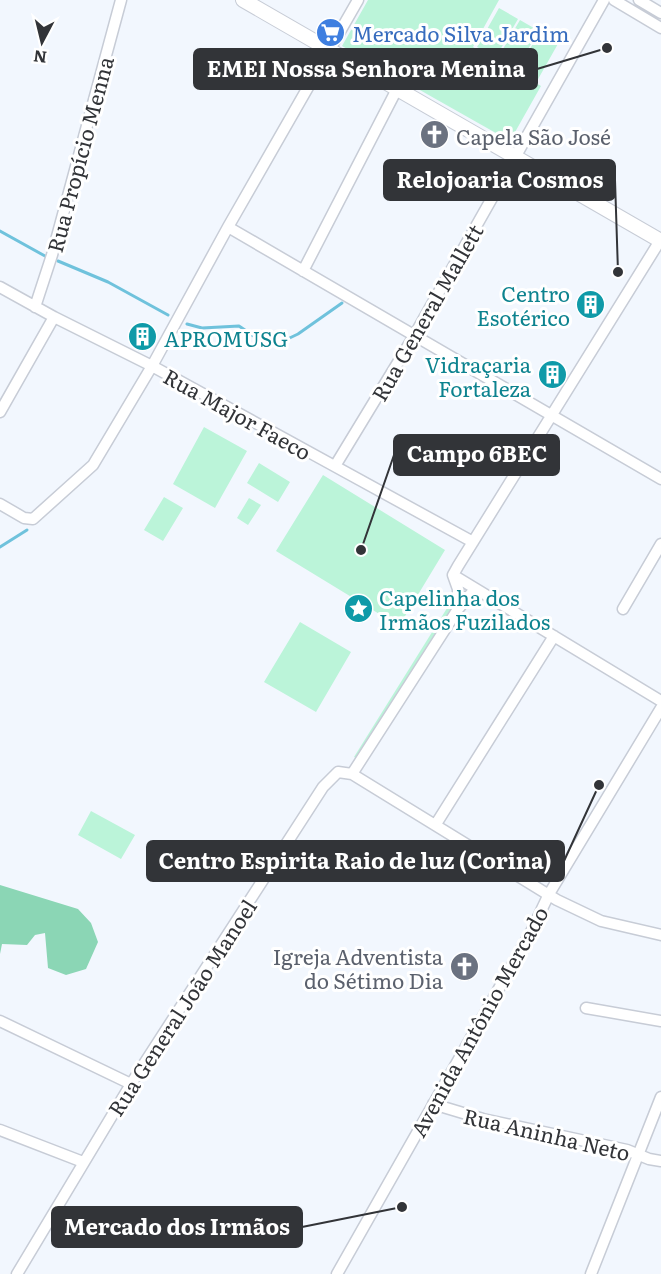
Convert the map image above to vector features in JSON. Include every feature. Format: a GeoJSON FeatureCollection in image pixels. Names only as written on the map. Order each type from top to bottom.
{"type":"FeatureCollection","features":[{"type":"Feature","properties":{"kind":"main road"},"geometry":{"type":"LineString","coordinates":[[243,0],[661,240]]}},
{"type":"Feature","properties":{"kind":"street","name":"Rua Propício Menna"},"geometry":{"type":"LineString","coordinates":[[35,307],[52,255],[121,0]]}},
{"type":"Feature","properties":{"kind":"street"},"geometry":{"type":"LineString","coordinates":[[0,504],[24,518],[33,519],[93,465],[152,366],[328,49],[358,0]]}},
{"type":"Feature","properties":{"kind":"street","name":"Rua General Mallett"},"geometry":{"type":"LineString","coordinates":[[335,466],[414,336],[604,0]]}},
{"type":"Feature","properties":{"kind":"street"},"geometry":{"type":"LineString","coordinates":[[614,0],[661,28]]}},
{"type":"Feature","properties":{"kind":"street"},"geometry":{"type":"LineString","coordinates":[[639,0],[661,13]]}},
{"type":"Feature","properties":{"kind":"street"},"geometry":{"type":"LineString","coordinates":[[303,270],[397,89]]}},
{"type":"Feature","properties":{"kind":"street"},"geometry":{"type":"LineString","coordinates":[[228,227],[661,479]]}},
{"type":"Feature","properties":{"kind":"street"},"geometry":{"type":"LineString","coordinates":[[453,575],[661,240]]}},
{"type":"Feature","properties":{"kind":"street","name":"Rua Major Faeco"},"geometry":{"type":"LineString","coordinates":[[0,287],[152,366],[473,542]]}},
{"type":"Feature","properties":{"kind":"street"},"geometry":{"type":"LineString","coordinates":[[0,412],[54,317]]}},
{"type":"Feature","properties":{"kind":"street"},"geometry":{"type":"LineString","coordinates":[[623,609],[661,544]]}},
{"type":"Feature","properties":{"kind":"street"},"geometry":{"type":"LineString","coordinates":[[453,575],[661,701]]}},
{"type":"Feature","properties":{"kind":"street"},"geometry":{"type":"LineString","coordinates":[[453,575],[458,588],[458,609]]}},
{"type":"Feature","properties":{"kind":"street"},"geometry":{"type":"LineString","coordinates":[[475,589],[458,609],[352,774],[549,894],[601,921],[661,935]]}},
{"type":"Feature","properties":{"kind":"street"},"geometry":{"type":"LineString","coordinates":[[436,824],[554,636]]}},
{"type":"Feature","properties":{"kind":"street","name":"Avenida Antônio Mercado"},"geometry":{"type":"LineString","coordinates":[[337,1274],[531,933],[549,894],[661,708]]}},
{"type":"Feature","properties":{"kind":"street","name":"Rua General João Manoel"},"geometry":{"type":"LineString","coordinates":[[17,1274],[131,1084],[323,787],[338,772],[345,771],[352,774]]}},
{"type":"Feature","properties":{"kind":"street"},"geometry":{"type":"LineString","coordinates":[[586,1008],[661,1022]]}},
{"type":"Feature","properties":{"kind":"street"},"geometry":{"type":"LineString","coordinates":[[0,1021],[131,1084]]}},
{"type":"Feature","properties":{"kind":"street"},"geometry":{"type":"LineString","coordinates":[[591,1274],[661,1097]]}},
{"type":"Feature","properties":{"kind":"street","name":"Rua Aninha Neto"},"geometry":{"type":"LineString","coordinates":[[433,1104],[483,1119],[661,1161]]}},
{"type":"Feature","properties":{"kind":"street"},"geometry":{"type":"LineString","coordinates":[[0,1130],[83,1162]]}},
{"type":"Feature","properties":{"kind":"green space"},"geometry":{"type":"Polygon","coordinates":[[[368,0],[499,0],[473,47],[541,86],[510,141],[342,46],[368,0]]]}},
{"type":"Feature","properties":{"kind":"green space"},"geometry":{"type":"Polygon","coordinates":[[[499,8],[518,19],[496,57],[477,47],[499,8]]]}},
{"type":"Feature","properties":{"kind":"green space"},"geometry":{"type":"Polygon","coordinates":[[[520,20],[539,31],[516,69],[497,59],[520,20]]]}},
{"type":"Feature","properties":{"kind":"green space"},"geometry":{"type":"Polygon","coordinates":[[[540,31],[559,42],[537,81],[518,70],[540,31]]]}},
{"type":"Feature","properties":{"kind":"green space"},"geometry":{"type":"Polygon","coordinates":[[[204,427],[247,451],[215,508],[173,484],[204,427]]]}},
{"type":"Feature","properties":{"kind":"green space"},"geometry":{"type":"Polygon","coordinates":[[[259,463],[290,482],[278,502],[247,483],[259,463]]]}},
{"type":"Feature","properties":{"kind":"green space"},"geometry":{"type":"Polygon","coordinates":[[[323,475],[445,550],[399,626],[276,551],[323,475]]]}},
{"type":"Feature","properties":{"kind":"green space"},"geometry":{"type":"Polygon","coordinates":[[[164,497],[183,508],[163,541],[144,530],[164,497]]]}},
{"type":"Feature","properties":{"kind":"green space"},"geometry":{"type":"Polygon","coordinates":[[[249,498],[261,505],[248,525],[237,518],[249,498]]]}},
{"type":"Feature","properties":{"kind":"green space"},"geometry":{"type":"Polygon","coordinates":[[[449,605],[452,607],[358,759],[354,757],[449,605]]]}},
{"type":"Feature","properties":{"kind":"green space"},"geometry":{"type":"Polygon","coordinates":[[[300,622],[351,652],[316,712],[264,682],[300,622]]]}},
{"type":"Feature","properties":{"kind":"green space"},"geometry":{"type":"Polygon","coordinates":[[[91,811],[135,835],[121,859],[78,835],[91,811]]]}},
{"type":"Feature","properties":{"kind":"green space"},"geometry":{"type":"Polygon","coordinates":[[[0,885],[78,909],[91,923],[98,942],[86,969],[66,975],[48,968],[45,933],[35,935],[27,945],[2,944],[0,954],[0,885]]]}},
{"type":"Feature","properties":{"kind":"waterway"},"geometry":{"type":"LineString","coordinates":[[0,231],[45,256]]}},
{"type":"Feature","properties":{"kind":"waterway"},"geometry":{"type":"LineString","coordinates":[[58,261],[108,282],[168,315]]}},
{"type":"Feature","properties":{"kind":"waterway"},"geometry":{"type":"LineString","coordinates":[[187,324],[202,328],[239,326],[258,339],[275,345],[298,334],[342,303]]}},
{"type":"Feature","properties":{"kind":"waterway"},"geometry":{"type":"LineString","coordinates":[[0,547],[27,530]]}},
{"type":"Feature","properties":{"kind":"place","name":"Mercado Silva Jardim"},"geometry":{"type":"Point","coordinates":[331,32]}},
{"type":"Feature","properties":{"kind":"place","name":"EMEI Nossa Senhora Menina"},"geometry":{"type":"Point","coordinates":[607,48]}},
{"type":"Feature","properties":{"kind":"place","name":"Capela São José"},"geometry":{"type":"Point","coordinates":[435,135]}},
{"type":"Feature","properties":{"kind":"place","name":"Relojoaria Cosmos"},"geometry":{"type":"Point","coordinates":[618,272]}},
{"type":"Feature","properties":{"kind":"place","name":"Centro Esotérico"},"geometry":{"type":"Point","coordinates":[591,304]}},
{"type":"Feature","properties":{"kind":"place","name":"APROMUSG"},"geometry":{"type":"Point","coordinates":[143,337]}},
{"type":"Feature","properties":{"kind":"place","name":"Vidraçaria Fortaleza"},"geometry":{"type":"Point","coordinates":[552,375]}},
{"type":"Feature","properties":{"kind":"place","name":"Campo 6BEC"},"geometry":{"type":"Point","coordinates":[361,550]}},
{"type":"Feature","properties":{"kind":"place","name":"Capelinha dos Irmãos Fuzilados"},"geometry":{"type":"Point","coordinates":[358,608]}},
{"type":"Feature","properties":{"kind":"place","name":"Centro Espirita Raio de luz (Corina)"},"geometry":{"type":"Point","coordinates":[599,785]}},
{"type":"Feature","properties":{"kind":"place","name":"Igreja Adventista do Sétimo Dia"},"geometry":{"type":"Point","coordinates":[464,967]}},
{"type":"Feature","properties":{"kind":"place","name":"Mercado dos Irmãos"},"geometry":{"type":"Point","coordinates":[402,1207]}}]}
